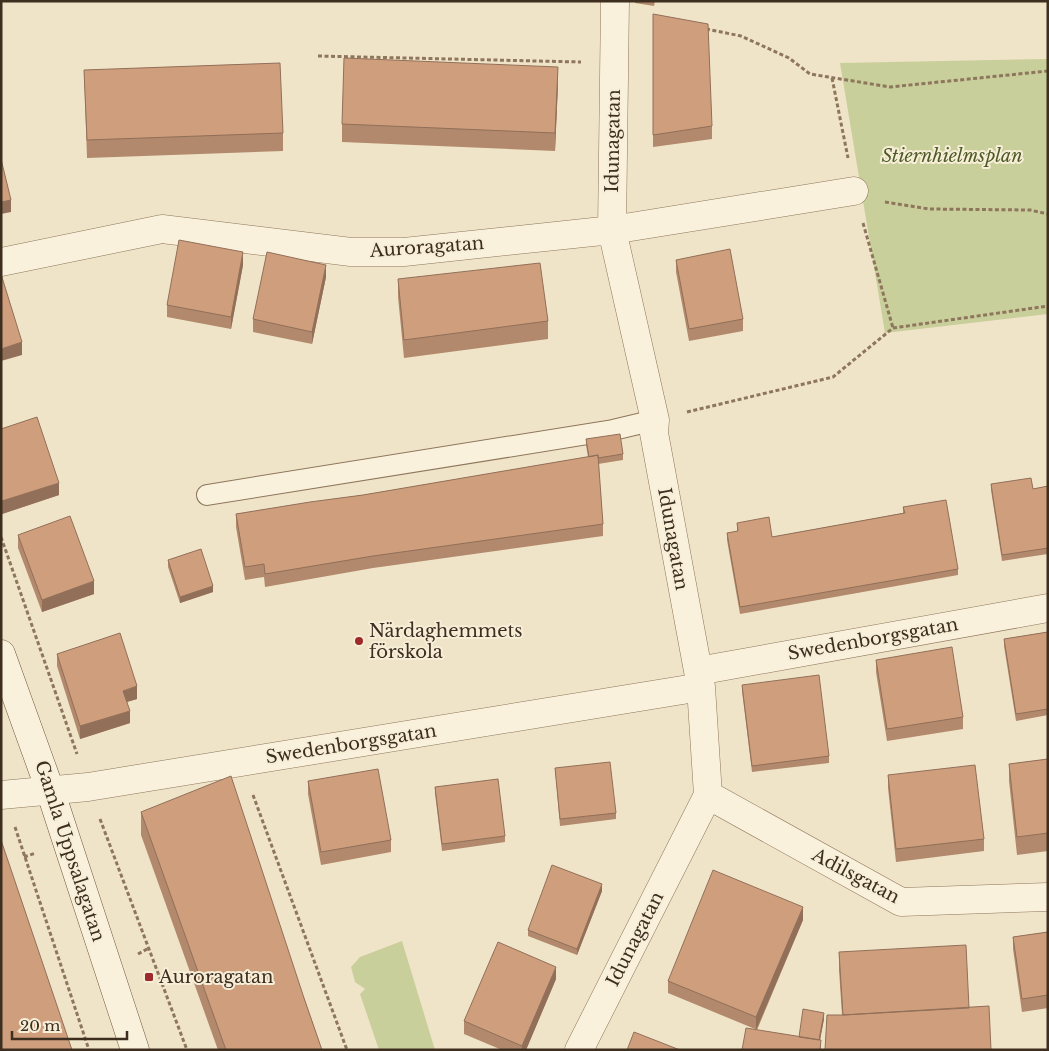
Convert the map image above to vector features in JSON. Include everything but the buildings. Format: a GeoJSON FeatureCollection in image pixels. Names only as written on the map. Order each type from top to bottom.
{"type":"FeatureCollection","features":[{"type":"Feature","properties":{"kind":"street","name":"Idunagatan"},"geometry":{"type":"LineString","coordinates":[[579,1050],[708,795],[699,679],[654,433],[655,420],[612,230],[615,1]]}},
{"type":"Feature","properties":{"kind":"street","name":"Auroragatan"},"geometry":{"type":"LineString","coordinates":[[1,262],[162,229],[351,252],[404,252],[612,230],[854,191]]}},
{"type":"Feature","properties":{"kind":"street","name":"Swedenborgsgatan"},"geometry":{"type":"LineString","coordinates":[[2,795],[88,787],[241,762],[699,679],[1048,608]]}},
{"type":"Feature","properties":{"kind":"street","name":"Gamla Uppsalagatan"},"geometry":{"type":"LineString","coordinates":[[1,654],[50,790],[135,1050]]}},
{"type":"Feature","properties":{"kind":"street","name":"Adilsgatan"},"geometry":{"type":"LineString","coordinates":[[708,795],[900,902],[1048,897]]}},
{"type":"Feature","properties":{"kind":"lane"},"geometry":{"type":"LineString","coordinates":[[206,495],[614,430],[655,420]]}},
{"type":"Feature","properties":{"kind":"path"},"geometry":{"type":"LineString","coordinates":[[702,29],[741,36],[789,58],[810,74],[890,87],[1048,71]]}},
{"type":"Feature","properties":{"kind":"path"},"geometry":{"type":"LineString","coordinates":[[318,56],[614,63]]}},
{"type":"Feature","properties":{"kind":"path"},"geometry":{"type":"LineString","coordinates":[[854,191],[877,200],[929,209],[1030,210],[1048,214]]}},
{"type":"Feature","properties":{"kind":"path"},"geometry":{"type":"LineString","coordinates":[[655,420],[833,377],[893,328],[1048,306]]}},
{"type":"Feature","properties":{"kind":"path"},"geometry":{"type":"LineString","coordinates":[[241,762],[347,1050]]}},
{"type":"Feature","properties":{"kind":"path"},"geometry":{"type":"LineString","coordinates":[[2,795],[90,1050]]}},
{"type":"Feature","properties":{"kind":"green space","name":"Stiernhielmsplan"},"geometry":{"type":"Polygon","coordinates":[[[1048,59],[1048,314],[885,333],[840,63],[1048,59]]]}},
{"type":"Feature","properties":{"kind":"green space"},"geometry":{"type":"Polygon","coordinates":[[[402,941],[435,1050],[379,1050],[360,994],[365,989],[355,982],[351,967],[360,957],[402,941]]]}},
{"type":"Feature","properties":{"kind":"place","name":"Närdaghemmets förskola"},"geometry":{"type":"Point","coordinates":[359,641]}},
{"type":"Feature","properties":{"kind":"place","name":"Auroragatan"},"geometry":{"type":"Point","coordinates":[149,977]}}]}
